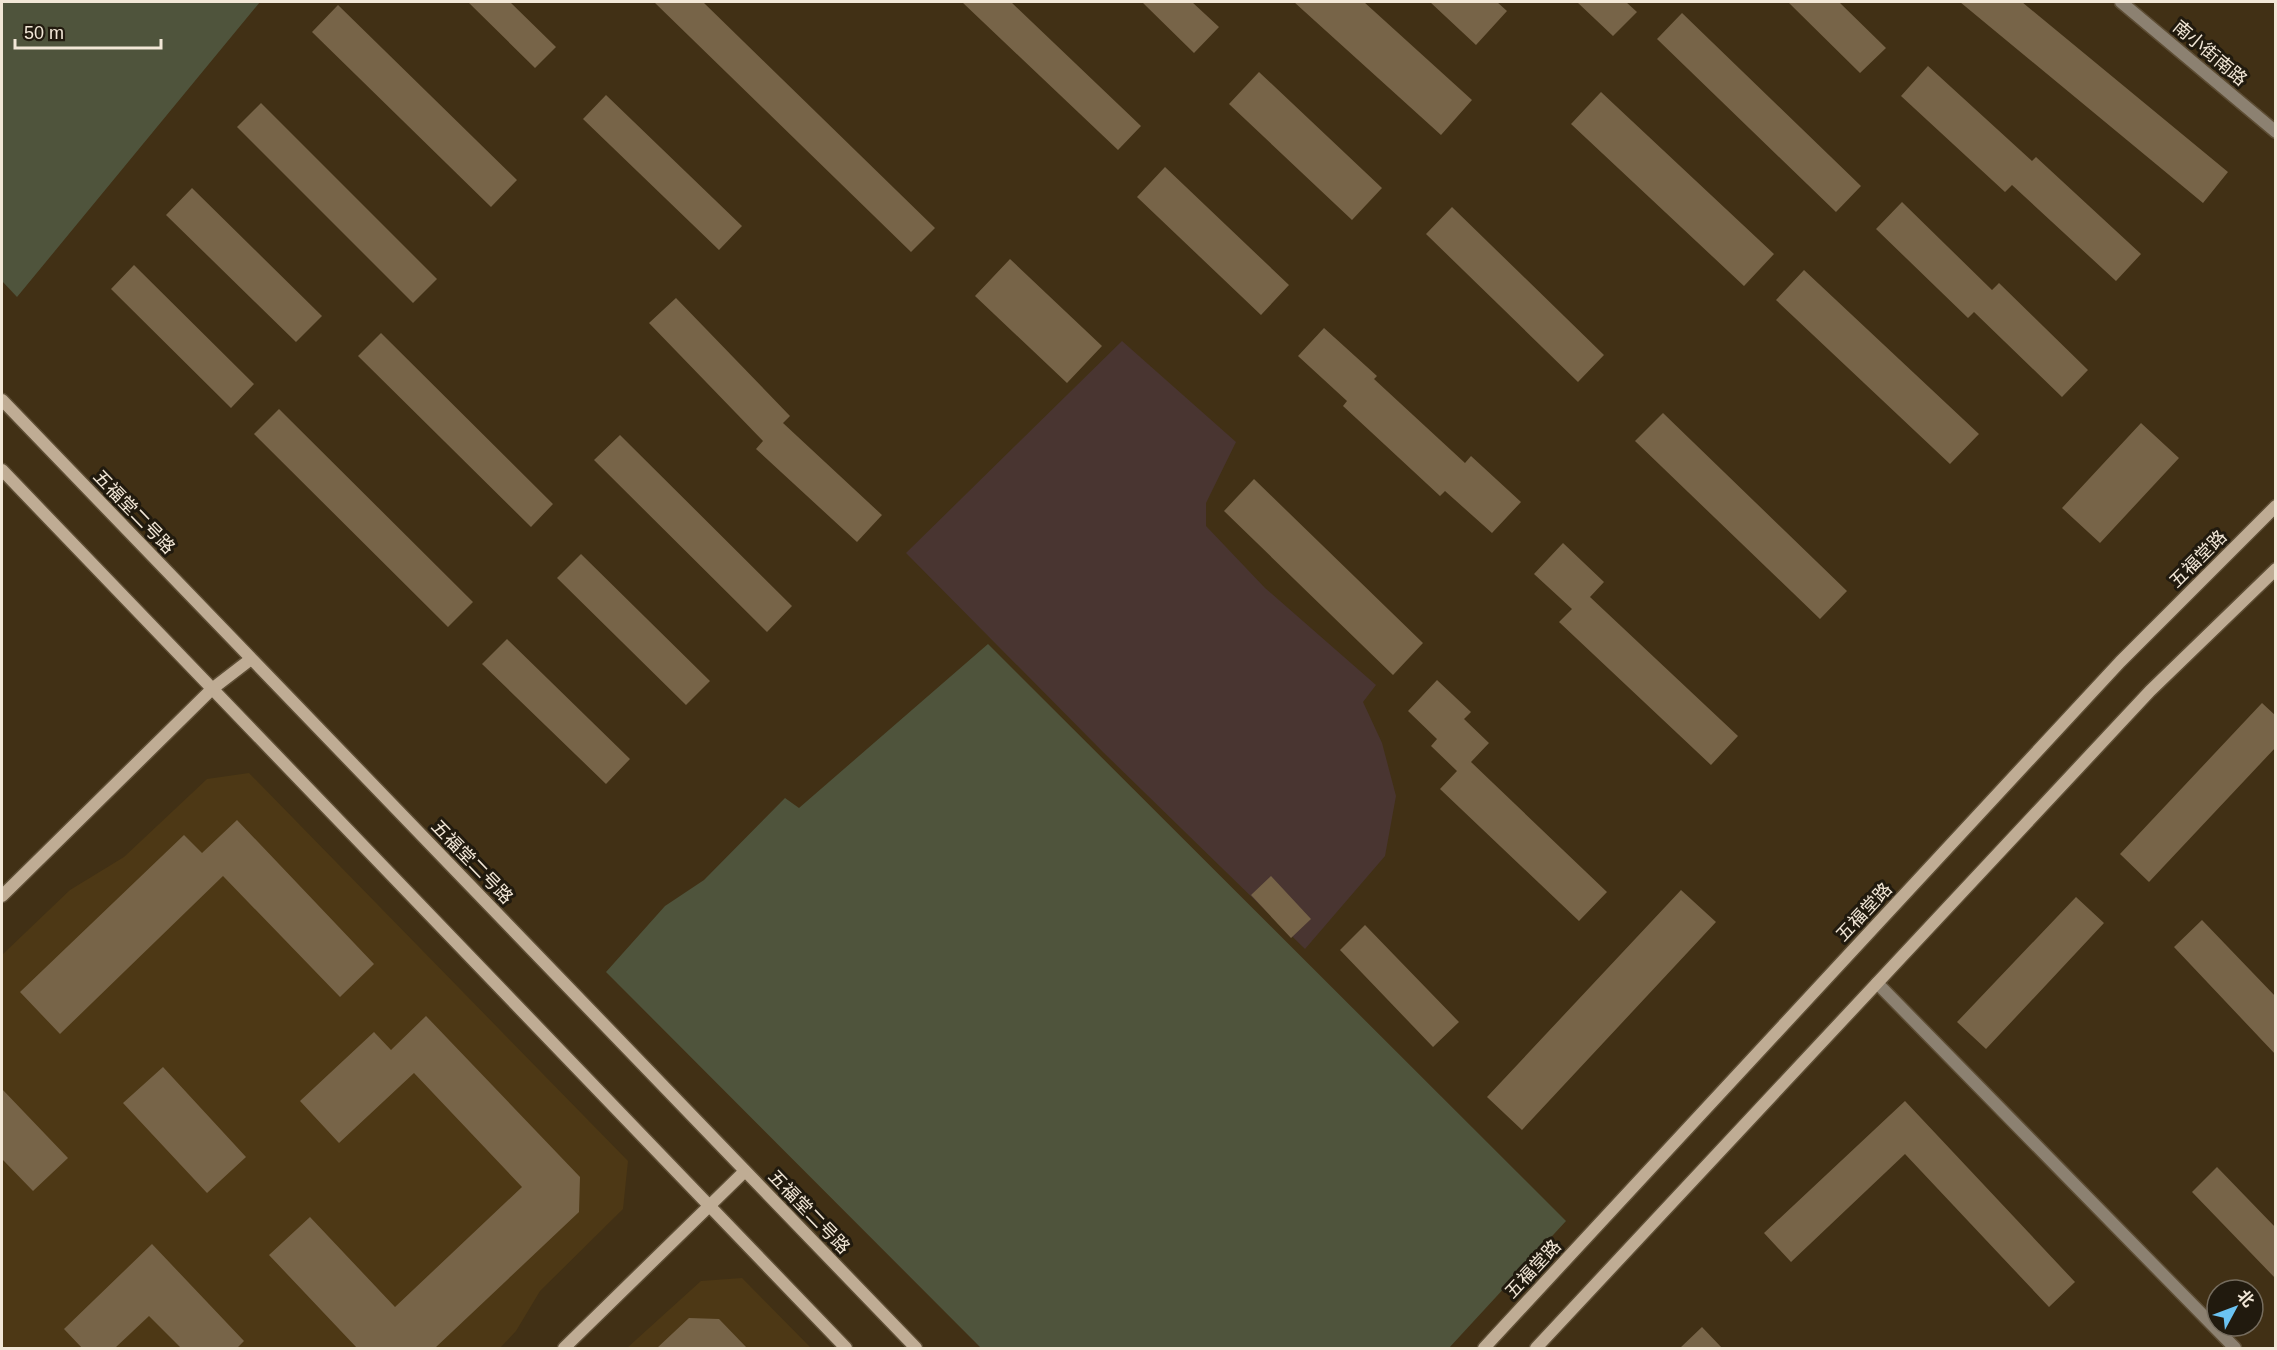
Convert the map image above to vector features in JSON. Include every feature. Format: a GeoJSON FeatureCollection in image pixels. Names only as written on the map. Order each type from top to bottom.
{"type":"FeatureCollection","features":[{"type":"Feature","properties":{"kind":"main road","name":"五福堂二号路"},"geometry":{"type":"LineString","coordinates":[[2,400],[916,1348]]}},
{"type":"Feature","properties":{"kind":"main road"},"geometry":{"type":"LineString","coordinates":[[2,470],[846,1348]]}},
{"type":"Feature","properties":{"kind":"main road","name":"五福堂路"},"geometry":{"type":"LineString","coordinates":[[1484,1348],[2120,662],[2276,506]]}},
{"type":"Feature","properties":{"kind":"main road"},"geometry":{"type":"LineString","coordinates":[[1536,1348],[2150,691],[2276,569]]}},
{"type":"Feature","properties":{"kind":"main road"},"geometry":{"type":"LineString","coordinates":[[2,896],[212,689],[251,659]]}},
{"type":"Feature","properties":{"kind":"main road"},"geometry":{"type":"LineString","coordinates":[[564,1348],[745,1171]]}},
{"type":"Feature","properties":{"kind":"street","name":"南小街南路"},"geometry":{"type":"LineString","coordinates":[[2121,2],[2276,132]]}},
{"type":"Feature","properties":{"kind":"street"},"geometry":{"type":"LineString","coordinates":[[1877,983],[2235,1348]]}},
{"type":"Feature","properties":{"kind":"shaded area"},"geometry":{"type":"Polygon","coordinates":[[[1122,341],[1236,442],[1206,503],[1206,526],[1265,588],[1376,685],[1363,702],[1382,743],[1396,796],[1385,856],[1305,949],[1104,753],[906,553],[1122,341]]]}},
{"type":"Feature","properties":{"kind":"shaded area"},"geometry":{"type":"Polygon","coordinates":[[[249,773],[628,1161],[623,1209],[540,1291],[516,1331],[500,1348],[2,1348],[2,955],[70,890],[124,857],[207,779],[249,773]]]}},
{"type":"Feature","properties":{"kind":"shaded area"},"geometry":{"type":"Polygon","coordinates":[[[742,1278],[811,1348],[627,1348],[701,1281],[742,1278]]]}},
{"type":"Feature","properties":{"kind":"green space"},"geometry":{"type":"Polygon","coordinates":[[[2,2],[260,2],[17,297],[2,281],[2,2]]]}},
{"type":"Feature","properties":{"kind":"green space"},"geometry":{"type":"Polygon","coordinates":[[[988,644],[1566,1221],[1449,1348],[981,1348],[606,972],[665,906],[704,880],[785,798],[799,808],[988,644]]]}},
{"type":"Feature","properties":{"kind":"building"},"geometry":{"type":"Polygon","coordinates":[[[468,2],[510,2],[556,47],[535,68],[468,2]]]}},
{"type":"Feature","properties":{"kind":"building"},"geometry":{"type":"Polygon","coordinates":[[[654,2],[703,2],[935,228],[911,252],[654,2]]]}},
{"type":"Feature","properties":{"kind":"building"},"geometry":{"type":"Polygon","coordinates":[[[962,2],[1011,2],[1141,126],[1118,150],[962,2]]]}},
{"type":"Feature","properties":{"kind":"building"},"geometry":{"type":"Polygon","coordinates":[[[1142,2],[1192,2],[1219,27],[1194,53],[1142,2]]]}},
{"type":"Feature","properties":{"kind":"building"},"geometry":{"type":"Polygon","coordinates":[[[1294,2],[1364,2],[1472,100],[1441,135],[1294,2]]]}},
{"type":"Feature","properties":{"kind":"building"},"geometry":{"type":"Polygon","coordinates":[[[1430,2],[1497,2],[1507,11],[1476,45],[1430,2]]]}},
{"type":"Feature","properties":{"kind":"building"},"geometry":{"type":"Polygon","coordinates":[[[1577,2],[1626,2],[1637,12],[1613,36],[1577,2]]]}},
{"type":"Feature","properties":{"kind":"building"},"geometry":{"type":"Polygon","coordinates":[[[1788,2],[1839,2],[1886,48],[1860,73],[1788,2]]]}},
{"type":"Feature","properties":{"kind":"building"},"geometry":{"type":"Polygon","coordinates":[[[1960,2],[2022,2],[2228,172],[2203,203],[1960,2]]]}},
{"type":"Feature","properties":{"kind":"building"},"geometry":{"type":"Polygon","coordinates":[[[338,5],[517,180],[491,207],[312,32],[338,5]]]}},
{"type":"Feature","properties":{"kind":"building"},"geometry":{"type":"Polygon","coordinates":[[[1682,13],[1861,186],[1836,212],[1657,39],[1682,13]]]}},
{"type":"Feature","properties":{"kind":"building"},"geometry":{"type":"Polygon","coordinates":[[[1928,66],[2032,161],[2036,157],[2141,254],[2116,281],[2012,185],[2005,192],[1901,96],[1928,66]]]}},
{"type":"Feature","properties":{"kind":"building"},"geometry":{"type":"Polygon","coordinates":[[[1259,72],[1382,188],[1352,220],[1229,104],[1259,72]]]}},
{"type":"Feature","properties":{"kind":"building"},"geometry":{"type":"Polygon","coordinates":[[[1601,92],[1774,254],[1744,286],[1571,124],[1601,92]]]}},
{"type":"Feature","properties":{"kind":"building"},"geometry":{"type":"Polygon","coordinates":[[[606,95],[742,226],[719,250],[583,119],[606,95]]]}},
{"type":"Feature","properties":{"kind":"building"},"geometry":{"type":"Polygon","coordinates":[[[261,103],[437,279],[413,303],[237,127],[261,103]]]}},
{"type":"Feature","properties":{"kind":"building"},"geometry":{"type":"Polygon","coordinates":[[[1165,167],[1289,285],[1261,315],[1137,197],[1165,167]]]}},
{"type":"Feature","properties":{"kind":"building"},"geometry":{"type":"Polygon","coordinates":[[[192,188],[322,316],[296,342],[166,215],[192,188]]]}},
{"type":"Feature","properties":{"kind":"building"},"geometry":{"type":"Polygon","coordinates":[[[1902,202],[1992,290],[1999,283],[2088,370],[2062,397],[1974,312],[1968,318],[1876,229],[1902,202]]]}},
{"type":"Feature","properties":{"kind":"building"},"geometry":{"type":"Polygon","coordinates":[[[1452,207],[1604,355],[1578,382],[1426,234],[1452,207]]]}},
{"type":"Feature","properties":{"kind":"building"},"geometry":{"type":"Polygon","coordinates":[[[1010,259],[1102,346],[1067,383],[975,296],[1010,259]]]}},
{"type":"Feature","properties":{"kind":"building"},"geometry":{"type":"Polygon","coordinates":[[[134,265],[254,384],[231,408],[111,289],[134,265]]]}},
{"type":"Feature","properties":{"kind":"building"},"geometry":{"type":"Polygon","coordinates":[[[1804,270],[1979,434],[1950,464],[1776,300],[1804,270]]]}},
{"type":"Feature","properties":{"kind":"building"},"geometry":{"type":"Polygon","coordinates":[[[676,298],[790,416],[783,423],[882,515],[857,542],[756,449],[763,441],[649,323],[676,298]]]}},
{"type":"Feature","properties":{"kind":"building"},"geometry":{"type":"Polygon","coordinates":[[[1324,328],[1377,376],[1374,379],[1465,463],[1471,456],[1521,502],[1492,533],[1445,491],[1440,496],[1343,406],[1347,401],[1298,356],[1324,328]]]}},
{"type":"Feature","properties":{"kind":"building"},"geometry":{"type":"Polygon","coordinates":[[[381,333],[553,504],[531,527],[358,356],[381,333]]]}},
{"type":"Feature","properties":{"kind":"building"},"geometry":{"type":"Polygon","coordinates":[[[279,409],[473,602],[448,627],[254,434],[279,409]]]}},
{"type":"Feature","properties":{"kind":"building"},"geometry":{"type":"Polygon","coordinates":[[[1663,413],[1847,591],[1820,619],[1635,441],[1663,413]]]}},
{"type":"Feature","properties":{"kind":"building"},"geometry":{"type":"Polygon","coordinates":[[[2141,423],[2179,458],[2100,543],[2062,508],[2141,423]]]}},
{"type":"Feature","properties":{"kind":"building"},"geometry":{"type":"Polygon","coordinates":[[[620,435],[792,606],[767,632],[594,460],[620,435]]]}},
{"type":"Feature","properties":{"kind":"building"},"geometry":{"type":"Polygon","coordinates":[[[1254,479],[1423,643],[1393,675],[1224,511],[1254,479]]]}},
{"type":"Feature","properties":{"kind":"building"},"geometry":{"type":"Polygon","coordinates":[[[1563,543],[1604,582],[1590,597],[1738,736],[1711,765],[1559,622],[1572,609],[1534,574],[1563,543]]]}},
{"type":"Feature","properties":{"kind":"building"},"geometry":{"type":"Polygon","coordinates":[[[581,554],[710,681],[686,705],[557,578],[581,554]]]}},
{"type":"Feature","properties":{"kind":"building"},"geometry":{"type":"Polygon","coordinates":[[[507,639],[630,759],[606,784],[482,664],[507,639]]]}},
{"type":"Feature","properties":{"kind":"building"},"geometry":{"type":"Polygon","coordinates":[[[1437,680],[1471,712],[1464,719],[1489,743],[1471,762],[1607,892],[1579,921],[1440,789],[1457,771],[1431,746],[1437,739],[1408,711],[1437,680]]]}},
{"type":"Feature","properties":{"kind":"building"},"geometry":{"type":"Polygon","coordinates":[[[2262,703],[2276,716],[2276,747],[2149,882],[2120,854],[2262,703]]]}},
{"type":"Feature","properties":{"kind":"building"},"geometry":{"type":"Polygon","coordinates":[[[237,820],[374,964],[340,997],[223,876],[60,1034],[20,992],[184,835],[202,853],[237,820]]]}},
{"type":"Feature","properties":{"kind":"building"},"geometry":{"type":"Polygon","coordinates":[[[1271,876],[1311,919],[1291,938],[1251,895],[1271,876]]]}},
{"type":"Feature","properties":{"kind":"building"},"geometry":{"type":"Polygon","coordinates":[[[1681,890],[1716,922],[1522,1130],[1487,1097],[1681,890]]]}},
{"type":"Feature","properties":{"kind":"building"},"geometry":{"type":"Polygon","coordinates":[[[2076,897],[2104,923],[1986,1049],[1957,1022],[2076,897]]]}},
{"type":"Feature","properties":{"kind":"building"},"geometry":{"type":"Polygon","coordinates":[[[2202,920],[2276,997],[2276,1055],[2174,947],[2202,920]]]}},
{"type":"Feature","properties":{"kind":"building"},"geometry":{"type":"Polygon","coordinates":[[[1365,925],[1459,1022],[1433,1047],[1340,950],[1365,925]]]}},
{"type":"Feature","properties":{"kind":"building"},"geometry":{"type":"Polygon","coordinates":[[[426,1016],[580,1177],[579,1212],[435,1348],[357,1348],[269,1255],[310,1217],[395,1307],[522,1187],[414,1073],[339,1143],[300,1101],[374,1032],[391,1050],[426,1016]]]}},
{"type":"Feature","properties":{"kind":"building"},"geometry":{"type":"Polygon","coordinates":[[[163,1067],[246,1157],[207,1193],[123,1103],[163,1067]]]}},
{"type":"Feature","properties":{"kind":"building"},"geometry":{"type":"Polygon","coordinates":[[[2,1089],[68,1158],[33,1191],[2,1159],[2,1089]]]}},
{"type":"Feature","properties":{"kind":"building"},"geometry":{"type":"Polygon","coordinates":[[[1905,1101],[2075,1282],[2049,1307],[1905,1154],[1791,1262],[1764,1233],[1905,1101]]]}},
{"type":"Feature","properties":{"kind":"building"},"geometry":{"type":"Polygon","coordinates":[[[2217,1167],[2276,1228],[2276,1279],[2192,1192],[2217,1167]]]}},
{"type":"Feature","properties":{"kind":"building"},"geometry":{"type":"Polygon","coordinates":[[[152,1244],[244,1341],[237,1348],[181,1348],[149,1316],[115,1348],[82,1348],[64,1329],[152,1244]]]}},
{"type":"Feature","properties":{"kind":"building"},"geometry":{"type":"Polygon","coordinates":[[[689,1318],[719,1319],[747,1348],[657,1348],[689,1318]]]}},
{"type":"Feature","properties":{"kind":"building"},"geometry":{"type":"Polygon","coordinates":[[[1702,1327],[1722,1348],[1680,1348],[1702,1327]]]}}]}
